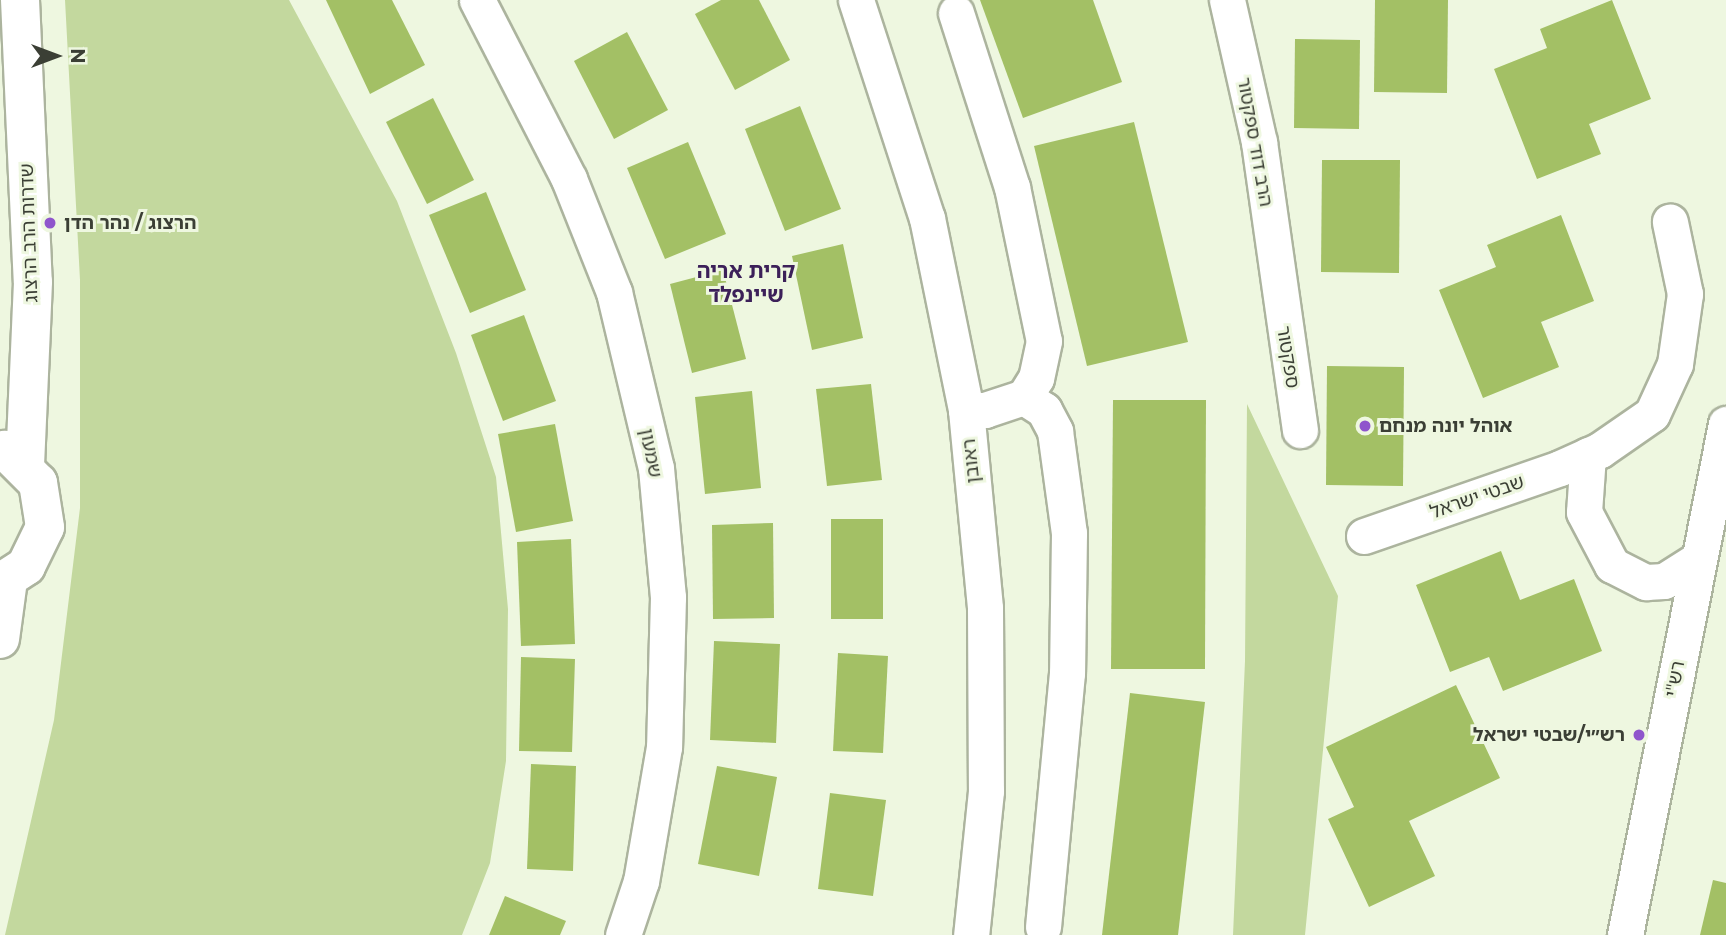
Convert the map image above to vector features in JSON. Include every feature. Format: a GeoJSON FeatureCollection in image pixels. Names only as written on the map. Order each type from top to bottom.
{"type":"FeatureCollection","features":[{"type":"Feature","properties":{"kind":"main road","name":"שדרות הרב הרצוג"},"geometry":{"type":"LineString","coordinates":[[13,457],[33,282],[20,0]]}},
{"type":"Feature","properties":{"kind":"main road"},"geometry":{"type":"LineString","coordinates":[[0,639],[4,582],[32,557],[45,527],[38,483],[13,457]]}},
{"type":"Feature","properties":{"kind":"street","name":"שמעון"},"geometry":{"type":"LineString","coordinates":[[477,0],[569,179],[614,292],[656,468],[668,597],[664,747],[641,881],[623,935]]}},
{"type":"Feature","properties":{"kind":"street","name":"ראובן"},"geometry":{"type":"LineString","coordinates":[[856,0],[927,218],[965,410],[986,621],[986,791],[971,935]]}},
{"type":"Feature","properties":{"kind":"street","name":"הרב דוד ספקטור"},"geometry":{"type":"LineString","coordinates":[[1227,0],[1259,142],[1277,284]]}},
{"type":"Feature","properties":{"kind":"street"},"geometry":{"type":"LineString","coordinates":[[956,13],[1012,187],[1041,318],[1042,361],[1024,397],[985,411],[965,410]]}},
{"type":"Feature","properties":{"kind":"street","name":"שבטי ישראל"},"geometry":{"type":"LineString","coordinates":[[1364,536],[1588,455],[1652,414],[1675,364],[1685,294],[1670,222]]}},
{"type":"Feature","properties":{"kind":"street","name":"ספקטור"},"geometry":{"type":"LineString","coordinates":[[1277,284],[1300,429]]}},
{"type":"Feature","properties":{"kind":"street"},"geometry":{"type":"LineString","coordinates":[[1024,397],[1044,411],[1055,431],[1069,533],[1067,673],[1043,927]]}},
{"type":"Feature","properties":{"kind":"street","name":"רש\"י"},"geometry":{"type":"LineString","coordinates":[[1625,935],[1726,424]]}},
{"type":"Feature","properties":{"kind":"street"},"geometry":{"type":"LineString","coordinates":[[1588,455],[1584,512],[1612,565],[1646,583],[1664,580],[1699,559]]}},
{"type":"Feature","properties":{"kind":"green space"},"geometry":{"type":"Polygon","coordinates":[[[65,0],[289,0],[397,201],[456,353],[496,477],[508,609],[506,761],[490,863],[462,935],[5,935],[54,720],[80,508],[80,280],[65,0]]]}},
{"type":"Feature","properties":{"kind":"green space"},"geometry":{"type":"Polygon","coordinates":[[[1247,404],[1338,596],[1305,935],[1233,935],[1245,661],[1247,404]]]}},
{"type":"Feature","properties":{"kind":"building"},"geometry":{"type":"Polygon","coordinates":[[[326,0],[392,0],[425,65],[370,94],[326,0]]]}},
{"type":"Feature","properties":{"kind":"building"},"geometry":{"type":"Polygon","coordinates":[[[721,0],[759,0],[790,60],[735,90],[695,14],[721,0]]]}},
{"type":"Feature","properties":{"kind":"building"},"geometry":{"type":"Polygon","coordinates":[[[980,0],[1093,0],[1122,82],[1023,118],[980,0]]]}},
{"type":"Feature","properties":{"kind":"building"},"geometry":{"type":"Polygon","coordinates":[[[1375,0],[1448,0],[1447,93],[1374,92],[1375,0]]]}},
{"type":"Feature","properties":{"kind":"building"},"geometry":{"type":"Polygon","coordinates":[[[1612,0],[1651,99],[1589,124],[1601,154],[1537,179],[1494,69],[1547,48],[1540,29],[1612,0]]]}},
{"type":"Feature","properties":{"kind":"building"},"geometry":{"type":"Polygon","coordinates":[[[627,32],[668,110],[614,139],[574,61],[627,32]]]}},
{"type":"Feature","properties":{"kind":"building"},"geometry":{"type":"Polygon","coordinates":[[[1295,39],[1360,40],[1359,129],[1294,128],[1295,39]]]}},
{"type":"Feature","properties":{"kind":"building"},"geometry":{"type":"Polygon","coordinates":[[[433,98],[474,180],[427,204],[386,122],[433,98]]]}},
{"type":"Feature","properties":{"kind":"building"},"geometry":{"type":"Polygon","coordinates":[[[800,106],[841,209],[785,231],[745,129],[800,106]]]}},
{"type":"Feature","properties":{"kind":"building"},"geometry":{"type":"Polygon","coordinates":[[[1134,122],[1188,342],[1087,366],[1034,146],[1134,122]]]}},
{"type":"Feature","properties":{"kind":"building"},"geometry":{"type":"Polygon","coordinates":[[[688,142],[726,234],[665,259],[627,168],[688,142]]]}},
{"type":"Feature","properties":{"kind":"building"},"geometry":{"type":"Polygon","coordinates":[[[1322,160],[1400,160],[1399,273],[1321,272],[1322,160]]]}},
{"type":"Feature","properties":{"kind":"building"},"geometry":{"type":"Polygon","coordinates":[[[486,192],[526,290],[470,313],[429,215],[486,192]]]}},
{"type":"Feature","properties":{"kind":"building"},"geometry":{"type":"Polygon","coordinates":[[[1561,215],[1594,301],[1541,322],[1559,367],[1483,398],[1439,290],[1496,267],[1487,245],[1561,215]]]}},
{"type":"Feature","properties":{"kind":"building"},"geometry":{"type":"Polygon","coordinates":[[[843,244],[863,338],[812,350],[792,256],[843,244]]]}},
{"type":"Feature","properties":{"kind":"building"},"geometry":{"type":"Polygon","coordinates":[[[723,270],[746,359],[692,373],[670,284],[723,270]]]}},
{"type":"Feature","properties":{"kind":"building"},"geometry":{"type":"Polygon","coordinates":[[[524,315],[556,401],[503,421],[471,335],[524,315]]]}},
{"type":"Feature","properties":{"kind":"building","name":"אוהל יונה מנחם"},"geometry":{"type":"Polygon","coordinates":[[[1327,366],[1404,367],[1403,486],[1326,485],[1327,366]]]}},
{"type":"Feature","properties":{"kind":"building"},"geometry":{"type":"Polygon","coordinates":[[[871,384],[882,480],[827,486],[816,389],[871,384]]]}},
{"type":"Feature","properties":{"kind":"building"},"geometry":{"type":"Polygon","coordinates":[[[752,391],[761,488],[705,494],[695,397],[752,391]]]}},
{"type":"Feature","properties":{"kind":"building"},"geometry":{"type":"Polygon","coordinates":[[[1113,400],[1206,400],[1205,669],[1111,669],[1113,400]]]}},
{"type":"Feature","properties":{"kind":"building"},"geometry":{"type":"Polygon","coordinates":[[[555,424],[573,521],[516,532],[498,434],[555,424]]]}},
{"type":"Feature","properties":{"kind":"building"},"geometry":{"type":"Polygon","coordinates":[[[831,519],[883,519],[883,619],[831,619],[831,519]]]}},
{"type":"Feature","properties":{"kind":"building"},"geometry":{"type":"Polygon","coordinates":[[[773,523],[774,618],[713,619],[712,525],[773,523]]]}},
{"type":"Feature","properties":{"kind":"building"},"geometry":{"type":"Polygon","coordinates":[[[571,539],[575,644],[521,646],[517,542],[571,539]]]}},
{"type":"Feature","properties":{"kind":"building"},"geometry":{"type":"Polygon","coordinates":[[[1501,551],[1520,600],[1574,579],[1602,651],[1503,691],[1489,657],[1450,672],[1416,585],[1501,551]]]}},
{"type":"Feature","properties":{"kind":"building"},"geometry":{"type":"Polygon","coordinates":[[[714,641],[780,644],[776,743],[710,740],[714,641]]]}},
{"type":"Feature","properties":{"kind":"building"},"geometry":{"type":"Polygon","coordinates":[[[838,653],[888,656],[883,753],[833,751],[838,653]]]}},
{"type":"Feature","properties":{"kind":"building"},"geometry":{"type":"Polygon","coordinates":[[[521,657],[575,659],[572,752],[519,751],[521,657]]]}},
{"type":"Feature","properties":{"kind":"building"},"geometry":{"type":"Polygon","coordinates":[[[1456,685],[1500,778],[1409,821],[1435,876],[1369,907],[1328,819],[1354,807],[1326,747],[1456,685]]]}},
{"type":"Feature","properties":{"kind":"building"},"geometry":{"type":"Polygon","coordinates":[[[1130,693],[1205,702],[1178,935],[1102,935],[1130,693]]]}},
{"type":"Feature","properties":{"kind":"building"},"geometry":{"type":"Polygon","coordinates":[[[531,764],[576,766],[573,871],[527,869],[531,764]]]}},
{"type":"Feature","properties":{"kind":"building"},"geometry":{"type":"Polygon","coordinates":[[[717,766],[777,777],[759,876],[698,864],[717,766]]]}},
{"type":"Feature","properties":{"kind":"building"},"geometry":{"type":"Polygon","coordinates":[[[830,793],[886,800],[873,896],[818,889],[830,793]]]}},
{"type":"Feature","properties":{"kind":"building"},"geometry":{"type":"Polygon","coordinates":[[[1713,880],[1726,883],[1726,935],[1700,935],[1713,880]]]}},
{"type":"Feature","properties":{"kind":"building"},"geometry":{"type":"Polygon","coordinates":[[[505,896],[566,921],[560,935],[489,935],[505,896]]]}},
{"type":"Feature","properties":{"kind":"place","name":"הרצוג / נהר הדן"},"geometry":{"type":"Point","coordinates":[50,223]}},
{"type":"Feature","properties":{"kind":"place","name":"אוהל יונה מנחם"},"geometry":{"type":"Point","coordinates":[1365,426]}},
{"type":"Feature","properties":{"kind":"place","name":"רש״י/שבטי ישראל"},"geometry":{"type":"Point","coordinates":[1639,735]}},
{"type":"Feature","properties":{"kind":"district","name":"קרית אריה שיינפלד"},"geometry":{"type":"Point","coordinates":[746,283]}}]}
